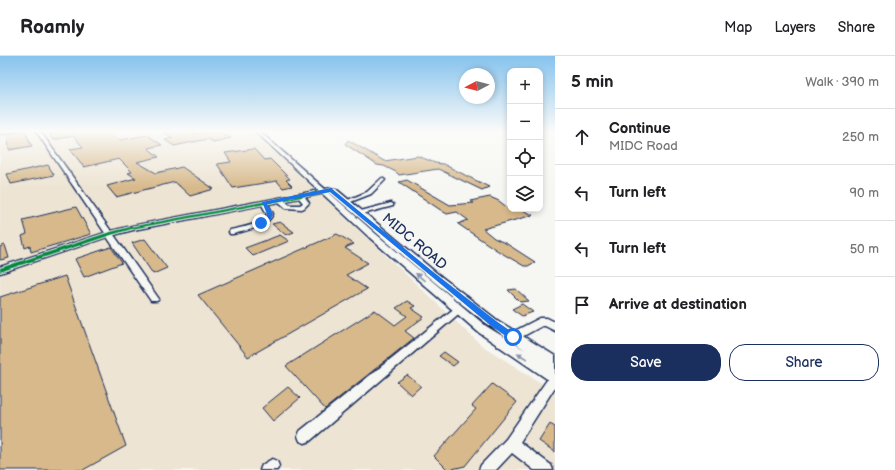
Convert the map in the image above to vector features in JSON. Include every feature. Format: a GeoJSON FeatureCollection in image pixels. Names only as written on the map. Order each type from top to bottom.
{"type":"FeatureCollection","features":[{"type":"Feature","properties":{"kind":"main road","name":"MIDC ROAD"},"geometry":{"type":"LineString","coordinates":[[280,150],[459,309],[501,343],[555,377]]}},
{"type":"Feature","properties":{"kind":"main road","name":"MIDC ROAD"},"geometry":{"type":"LineString","coordinates":[[285,150],[327,191],[346,202],[430,273],[493,323],[513,337],[554,361]]}},
{"type":"Feature","properties":{"kind":"street"},"geometry":{"type":"LineString","coordinates":[[52,150],[154,299]]}},
{"type":"Feature","properties":{"kind":"street"},"geometry":{"type":"LineString","coordinates":[[346,202],[369,193],[382,180]]}},
{"type":"Feature","properties":{"kind":"street"},"geometry":{"type":"LineString","coordinates":[[0,270],[109,234],[327,191]]}},
{"type":"Feature","properties":{"kind":"street"},"geometry":{"type":"LineString","coordinates":[[281,200],[288,207],[297,208],[305,205],[306,203],[301,196]]}},
{"type":"Feature","properties":{"kind":"street"},"geometry":{"type":"LineString","coordinates":[[233,232],[261,223],[269,218],[270,214],[264,203]]}},
{"type":"Feature","properties":{"kind":"street"},"geometry":{"type":"LineString","coordinates":[[359,213],[391,206]]}},
{"type":"Feature","properties":{"kind":"street"},"geometry":{"type":"LineString","coordinates":[[305,436],[459,309]]}},
{"type":"Feature","properties":{"kind":"street"},"geometry":{"type":"LineString","coordinates":[[501,343],[540,322],[547,322],[555,327]]}},
{"type":"Feature","properties":{"kind":"street"},"geometry":{"type":"LineString","coordinates":[[486,470],[511,444],[555,377]]}},
{"type":"Feature","properties":{"kind":"street"},"geometry":{"type":"LineString","coordinates":[[511,444],[546,470]]}},
{"type":"Feature","properties":{"kind":"shaded area"},"geometry":{"type":"Polygon","coordinates":[[[0,150],[274,150],[481,345],[555,392],[555,470],[0,470],[0,150]]]}},
{"type":"Feature","properties":{"kind":"building"},"geometry":{"type":"Polygon","coordinates":[[[71,150],[151,150],[159,157],[137,162],[156,173],[182,167],[214,189],[190,196],[175,182],[116,197],[107,186],[136,178],[128,173],[132,172],[119,159],[84,167],[71,150]]]}},
{"type":"Feature","properties":{"kind":"building"},"geometry":{"type":"Polygon","coordinates":[[[255,150],[264,160],[270,159],[290,179],[286,180],[292,186],[283,188],[277,181],[233,188],[217,164],[231,162],[225,153],[255,150]]]}},
{"type":"Feature","properties":{"kind":"building"},"geometry":{"type":"Polygon","coordinates":[[[355,150],[366,150],[384,161],[418,156],[435,163],[443,164],[489,187],[482,190],[438,169],[399,175],[384,166],[377,165],[355,150]]]}},
{"type":"Feature","properties":{"kind":"building"},"geometry":{"type":"Polygon","coordinates":[[[48,165],[54,175],[11,184],[7,174],[48,165]]]}},
{"type":"Feature","properties":{"kind":"building"},"geometry":{"type":"Polygon","coordinates":[[[407,180],[450,205],[474,203],[470,201],[490,197],[507,207],[507,212],[526,212],[533,215],[483,229],[494,238],[507,244],[535,262],[528,266],[524,266],[498,251],[458,224],[468,220],[457,212],[447,214],[399,182],[407,180]]]}},
{"type":"Feature","properties":{"kind":"building"},"geometry":{"type":"Polygon","coordinates":[[[76,207],[91,234],[31,252],[30,246],[25,248],[22,236],[27,234],[23,220],[76,207]]]}},
{"type":"Feature","properties":{"kind":"building"},"geometry":{"type":"Polygon","coordinates":[[[280,222],[294,232],[286,235],[272,224],[280,222]]]}},
{"type":"Feature","properties":{"kind":"building"},"geometry":{"type":"Polygon","coordinates":[[[337,234],[354,244],[345,248],[368,263],[346,275],[367,289],[248,357],[198,295],[337,234]]]}},
{"type":"Feature","properties":{"kind":"building"},"geometry":{"type":"Polygon","coordinates":[[[280,235],[289,241],[253,256],[245,248],[280,235]]]}},
{"type":"Feature","properties":{"kind":"building"},"geometry":{"type":"Polygon","coordinates":[[[145,239],[167,268],[153,274],[132,243],[145,239]]]}},
{"type":"Feature","properties":{"kind":"building"},"geometry":{"type":"Polygon","coordinates":[[[5,245],[9,258],[0,260],[0,247],[5,245]]]}},
{"type":"Feature","properties":{"kind":"building"},"geometry":{"type":"Polygon","coordinates":[[[111,247],[122,263],[84,277],[75,259],[111,247]]]}},
{"type":"Feature","properties":{"kind":"building"},"geometry":{"type":"Polygon","coordinates":[[[65,276],[126,446],[83,470],[0,470],[0,297],[65,276]]]}},
{"type":"Feature","properties":{"kind":"building"},"geometry":{"type":"Polygon","coordinates":[[[516,289],[529,301],[520,302],[508,290],[516,289]]]}},
{"type":"Feature","properties":{"kind":"building"},"geometry":{"type":"Polygon","coordinates":[[[407,301],[415,306],[411,308],[424,317],[405,331],[414,338],[325,409],[286,366],[375,310],[395,325],[407,316],[396,308],[407,301]]]}},
{"type":"Feature","properties":{"kind":"building"},"geometry":{"type":"Polygon","coordinates":[[[522,304],[533,312],[522,316],[512,309],[522,304]]]}},
{"type":"Feature","properties":{"kind":"building"},"geometry":{"type":"Polygon","coordinates":[[[444,352],[458,362],[453,366],[439,356],[444,352]]]}},
{"type":"Feature","properties":{"kind":"building"},"geometry":{"type":"Polygon","coordinates":[[[407,375],[421,386],[411,395],[397,382],[407,375]]]}},
{"type":"Feature","properties":{"kind":"building"},"geometry":{"type":"Polygon","coordinates":[[[492,384],[517,402],[465,466],[448,470],[434,456],[476,409],[472,406],[492,384]]]}},
{"type":"Feature","properties":{"kind":"building"},"geometry":{"type":"Polygon","coordinates":[[[288,387],[300,398],[273,421],[262,408],[288,387]]]}},
{"type":"Feature","properties":{"kind":"building"},"geometry":{"type":"Polygon","coordinates":[[[550,424],[555,427],[555,452],[539,441],[550,424]]]}},
{"type":"Feature","properties":{"kind":"cycle path"},"geometry":{"type":"LineString","coordinates":[[0,270],[109,234],[132,228],[331,190]]}},
{"type":"Feature","properties":{"kind":"route"},"geometry":{"type":"LineString","coordinates":[[261,223],[269,218],[270,214],[264,203],[331,190],[351,205],[430,273],[513,337]]}}]}
